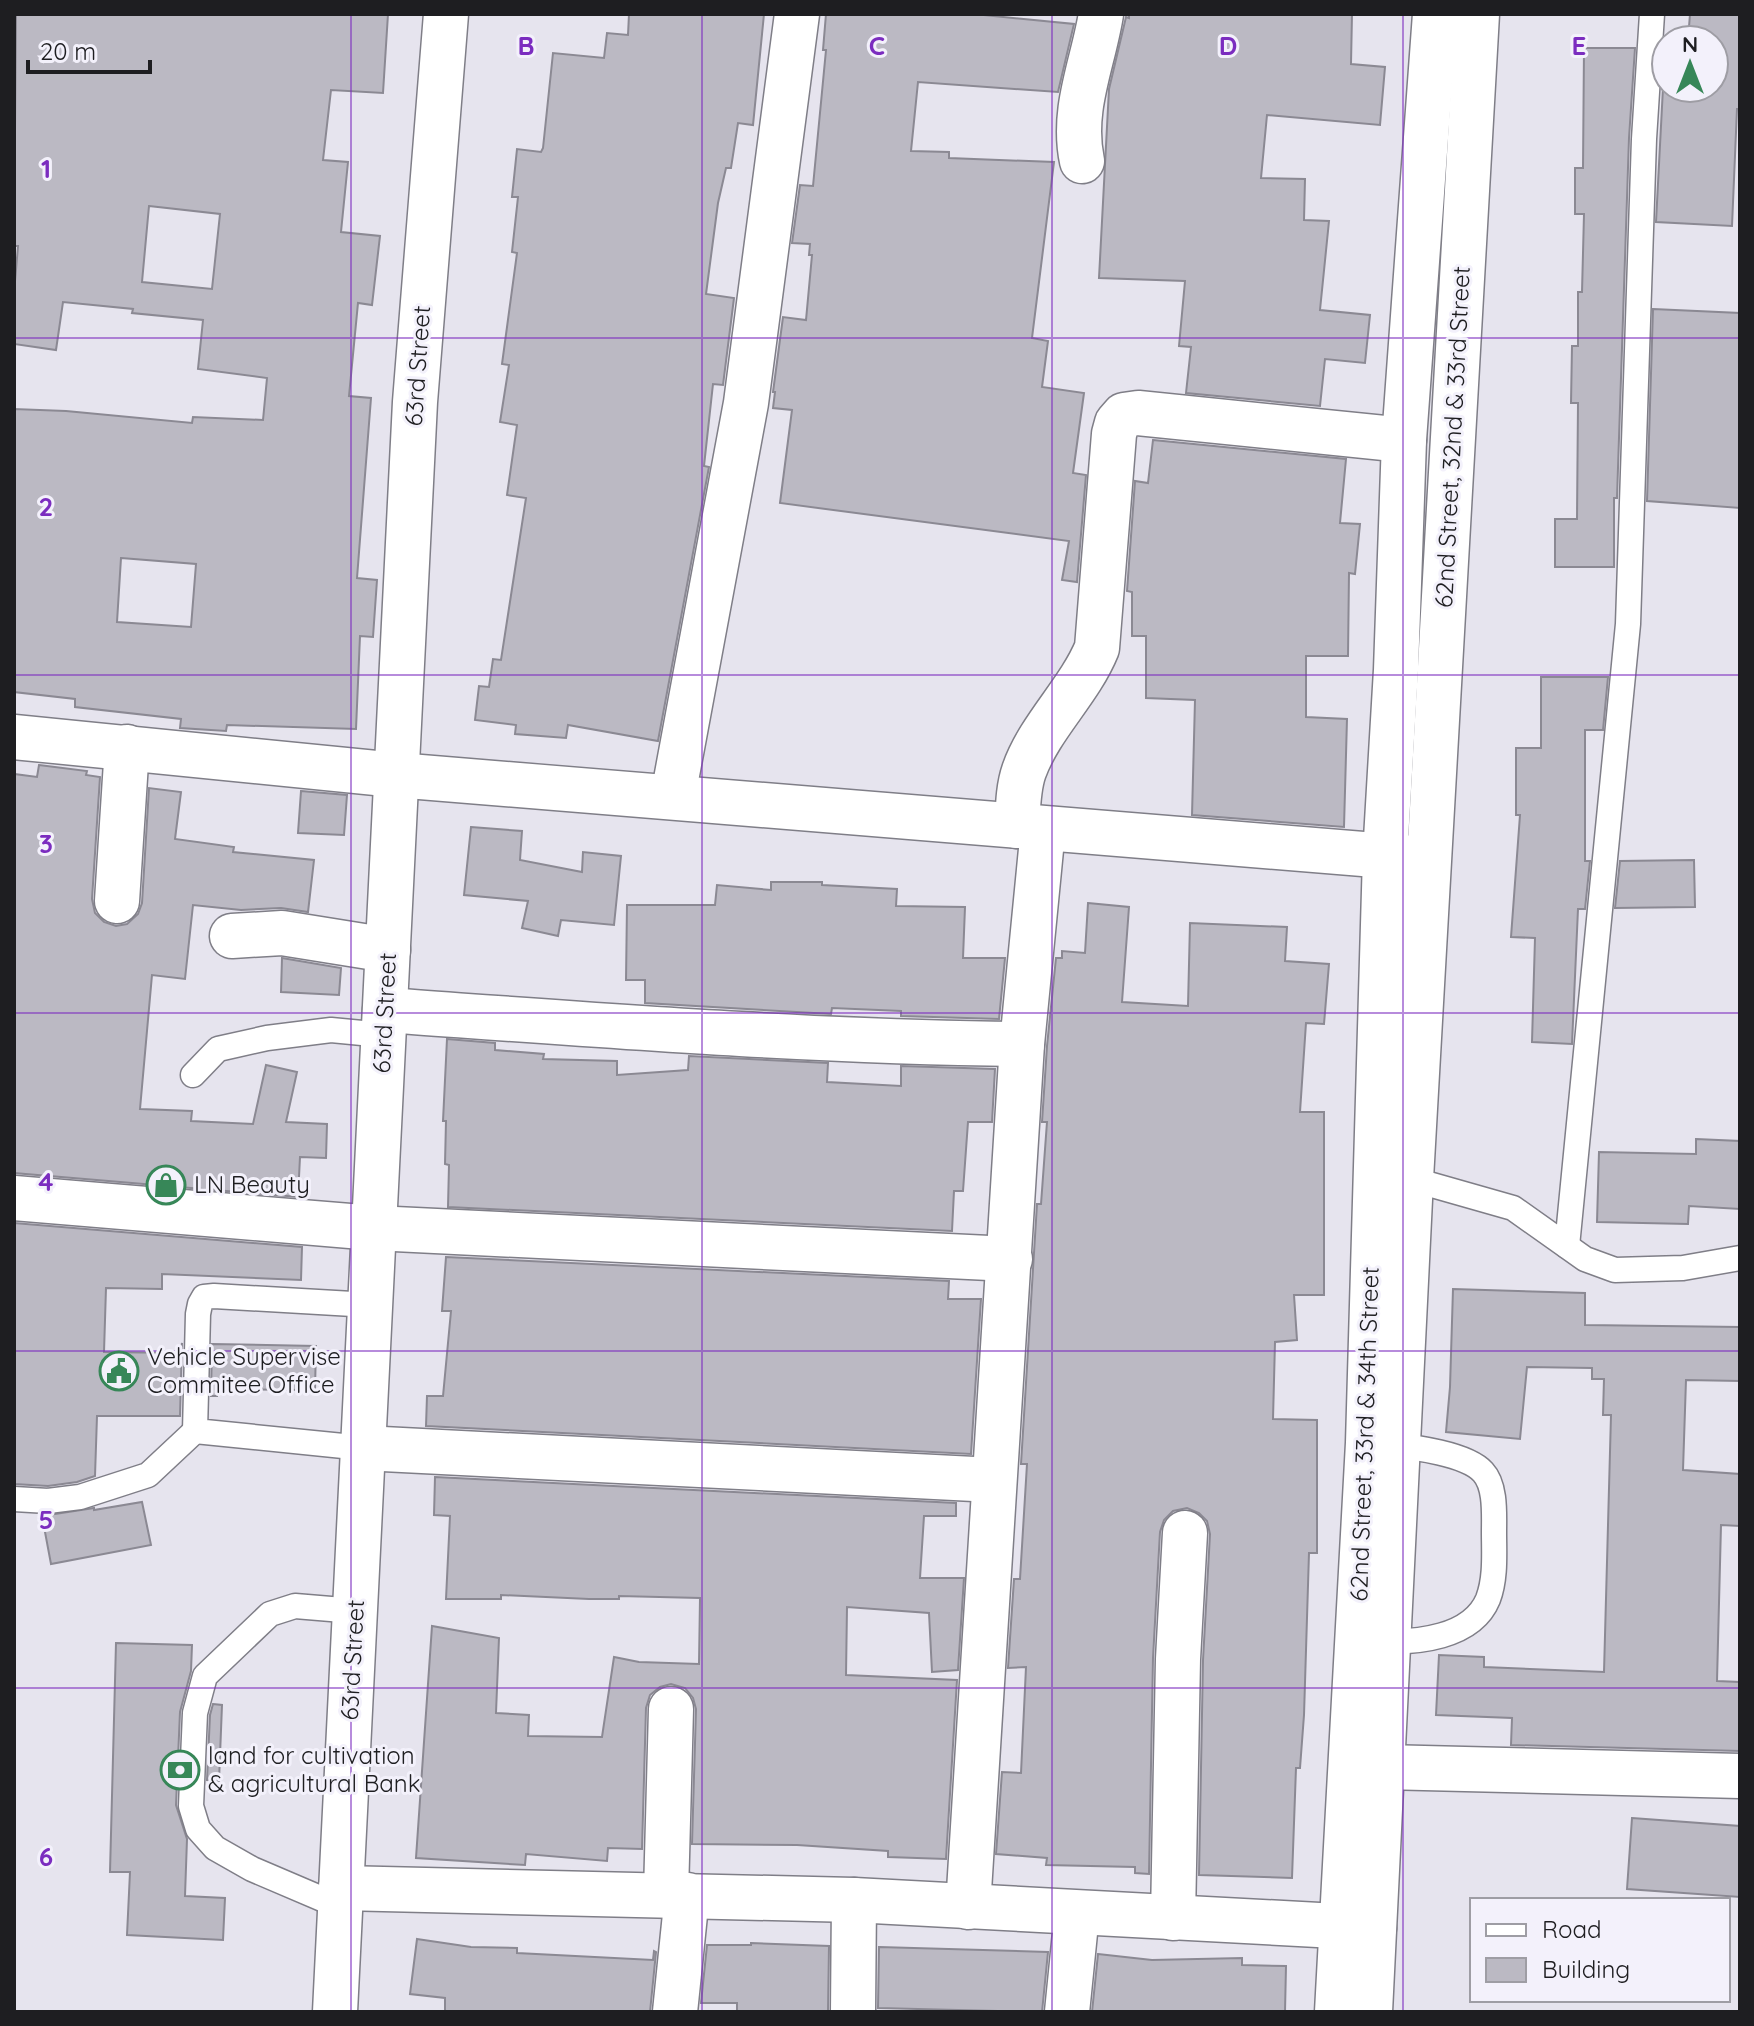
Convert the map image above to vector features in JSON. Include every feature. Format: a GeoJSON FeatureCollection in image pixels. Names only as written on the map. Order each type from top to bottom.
{"type":"FeatureCollection","features":[{"type":"Feature","properties":{"kind":"street","name":"63rd Street"},"geometry":{"type":"LineString","coordinates":[[335,2012],[415,402],[446,14]]}},
{"type":"Feature","properties":{"kind":"street"},"geometry":{"type":"LineString","coordinates":[[673,796],[746,403],[797,14]]}},
{"type":"Feature","properties":{"kind":"street"},"geometry":{"type":"LineString","coordinates":[[1082,161],[1079,105],[1101,14]]}},
{"type":"Feature","properties":{"kind":"street","name":"62nd Street, 32nd & 33rd Street"},"geometry":{"type":"LineString","coordinates":[[1385,856],[1396,670],[1404,440],[1435,14]]}},
{"type":"Feature","properties":{"kind":"street","name":"62nd Street, 32nd & 33rd Street"},"geometry":{"type":"LineString","coordinates":[[1430,860],[1477,14]]}},
{"type":"Feature","properties":{"kind":"street"},"geometry":{"type":"LineString","coordinates":[[968,1907],[1022,1044],[1030,827],[1024,770],[1097,648],[1117,423],[1124,415],[1138,413],[1404,440]]}},
{"type":"Feature","properties":{"kind":"street"},"geometry":{"type":"LineString","coordinates":[[14,737],[396,775],[1430,860]]}},
{"type":"Feature","properties":{"kind":"street"},"geometry":{"type":"LineString","coordinates":[[117,901],[127,747]]}},
{"type":"Feature","properties":{"kind":"street","name":"62nd Street, 33rd & 34th Street"},"geometry":{"type":"LineString","coordinates":[[1370,2012],[1358,1927],[1384,1444],[1393,1178],[1385,856]]}},
{"type":"Feature","properties":{"kind":"street","name":"62nd Street, 33rd & 34th Street"},"geometry":{"type":"LineString","coordinates":[[1393,1178],[1430,860]]}},
{"type":"Feature","properties":{"kind":"street"},"geometry":{"type":"LineString","coordinates":[[232,936],[282,933],[388,950]]}},
{"type":"Feature","properties":{"kind":"street"},"geometry":{"type":"LineString","coordinates":[[384,1022],[888,1043],[1022,1044]]}},
{"type":"Feature","properties":{"kind":"street"},"geometry":{"type":"LineString","coordinates":[[14,1198],[374,1228],[1010,1259]]}},
{"type":"Feature","properties":{"kind":"street"},"geometry":{"type":"LineString","coordinates":[[363,1448],[994,1480]]}},
{"type":"Feature","properties":{"kind":"street"},"geometry":{"type":"LineString","coordinates":[[1173,1918],[1178,1659],[1185,1533]]}},
{"type":"Feature","properties":{"kind":"street","name":"62nd Street, 33rd & 34th Street"},"geometry":{"type":"LineString","coordinates":[[1337,2012],[1358,1927],[1383,1767],[1372,1641]]}},
{"type":"Feature","properties":{"kind":"street"},"geometry":{"type":"LineString","coordinates":[[671,1709],[676,1894],[675,2012]]}},
{"type":"Feature","properties":{"kind":"street"},"geometry":{"type":"LineString","coordinates":[[1383,1767],[1740,1776]]}},
{"type":"Feature","properties":{"kind":"street"},"geometry":{"type":"LineString","coordinates":[[341,1897],[676,1894],[854,1900],[1358,1927]]}},
{"type":"Feature","properties":{"kind":"street"},"geometry":{"type":"LineString","coordinates":[[853,2012],[854,1900]]}},
{"type":"Feature","properties":{"kind":"street"},"geometry":{"type":"LineString","coordinates":[[1067,2012],[1077,1913]]}},
{"type":"Feature","properties":{"kind":"lane"},"geometry":{"type":"LineString","coordinates":[[1567,1246],[1628,624],[1644,139],[1652,14]]}},
{"type":"Feature","properties":{"kind":"lane"},"geometry":{"type":"LineString","coordinates":[[193,1075],[218,1049],[267,1038],[384,1022]]}},
{"type":"Feature","properties":{"kind":"lane"},"geometry":{"type":"LineString","coordinates":[[1393,1178],[1513,1208],[1585,1259],[1615,1270],[1683,1268],[1740,1258]]}},
{"type":"Feature","properties":{"kind":"lane"},"geometry":{"type":"LineString","coordinates":[[14,1499],[48,1501],[80,1497],[148,1475],[195,1431],[198,1314],[204,1297],[370,1305]]}},
{"type":"Feature","properties":{"kind":"lane"},"geometry":{"type":"LineString","coordinates":[[195,1431],[363,1448]]}},
{"type":"Feature","properties":{"kind":"lane"},"geometry":{"type":"LineString","coordinates":[[1372,1641],[1442,1636],[1468,1624],[1487,1601],[1494,1566],[1494,1499],[1484,1473],[1459,1458],[1384,1444]]}},
{"type":"Feature","properties":{"kind":"lane"},"geometry":{"type":"LineString","coordinates":[[341,1897],[252,1869],[215,1848],[198,1829],[191,1806],[195,1713],[205,1676],[237,1642],[270,1614],[295,1606],[355,1611]]}},
{"type":"Feature","properties":{"kind":"building"},"geometry":{"type":"Polygon","coordinates":[[[16,14],[388,14],[383,93],[331,90],[323,160],[348,162],[341,232],[380,236],[372,305],[358,303],[349,396],[371,398],[357,578],[377,580],[373,637],[360,636],[356,729],[227,725],[226,731],[180,728],[181,719],[75,707],[75,699],[14,692],[14,409],[192,423],[193,417],[263,420],[267,378],[198,369],[203,320],[132,313],[133,309],[63,302],[56,350],[14,344],[18,246],[14,246],[16,14]],[[149,206],[142,282],[212,289],[220,214],[149,206]],[[121,558],[117,622],[191,627],[196,564],[121,558]]]}},
{"type":"Feature","properties":{"kind":"building"},"geometry":{"type":"Polygon","coordinates":[[[629,14],[764,14],[753,125],[738,123],[731,168],[726,168],[718,203],[706,294],[734,298],[723,385],[713,384],[704,466],[709,467],[658,741],[568,725],[566,738],[515,734],[516,725],[475,720],[479,686],[489,687],[493,659],[501,660],[526,498],[507,495],[517,425],[500,422],[509,365],[502,364],[517,253],[512,252],[518,197],[512,197],[517,149],[541,152],[543,148],[553,53],[604,58],[607,33],[628,35],[629,14]]]}},
{"type":"Feature","properties":{"kind":"building"},"geometry":{"type":"Polygon","coordinates":[[[826,14],[974,14],[1074,24],[1058,92],[918,82],[911,151],[949,152],[949,158],[1054,162],[1032,338],[1048,341],[1042,387],[1084,393],[1073,473],[1086,475],[1077,582],[1062,580],[1069,541],[780,503],[792,410],[773,408],[773,392],[783,317],[806,320],[812,255],[809,255],[810,244],[792,243],[800,185],[813,186],[826,50],[823,50],[826,14]]]}},
{"type":"Feature","properties":{"kind":"building"},"geometry":{"type":"Polygon","coordinates":[[[1129,14],[1352,14],[1351,64],[1385,67],[1380,125],[1267,115],[1261,178],[1305,179],[1304,220],[1329,221],[1320,310],[1370,315],[1365,363],[1325,359],[1320,406],[1186,393],[1191,347],[1179,346],[1185,281],[1099,278],[1109,89],[1129,14]]]}},
{"type":"Feature","properties":{"kind":"building"},"geometry":{"type":"Polygon","coordinates":[[[1690,14],[1740,14],[1740,109],[1737,109],[1732,226],[1656,222],[1662,104],[1730,104],[1730,24],[1689,24],[1690,14]]]}},
{"type":"Feature","properties":{"kind":"building"},"geometry":{"type":"Polygon","coordinates":[[[1584,48],[1635,48],[1617,498],[1614,498],[1614,567],[1555,567],[1555,519],[1577,519],[1578,403],[1571,403],[1572,346],[1578,346],[1578,292],[1582,292],[1584,214],[1575,214],[1575,168],[1583,168],[1584,48]]]}},
{"type":"Feature","properties":{"kind":"building"},"geometry":{"type":"Polygon","coordinates":[[[1653,309],[1740,313],[1740,508],[1647,501],[1653,309]]]}},
{"type":"Feature","properties":{"kind":"building"},"geometry":{"type":"Polygon","coordinates":[[[1153,440],[1346,459],[1340,523],[1360,524],[1355,574],[1349,573],[1348,656],[1306,656],[1306,717],[1347,719],[1344,827],[1192,815],[1195,700],[1146,698],[1146,636],[1132,636],[1132,592],[1127,591],[1135,481],[1148,483],[1153,440]]]}},
{"type":"Feature","properties":{"kind":"building"},"geometry":{"type":"Polygon","coordinates":[[[1541,677],[1608,677],[1603,730],[1585,730],[1585,861],[1590,861],[1585,909],[1578,909],[1572,1044],[1532,1042],[1535,938],[1511,937],[1520,815],[1516,815],[1516,748],[1541,748],[1541,677]]]}},
{"type":"Feature","properties":{"kind":"building"},"geometry":{"type":"Polygon","coordinates":[[[39,765],[87,771],[86,775],[100,777],[92,899],[95,913],[104,922],[116,926],[127,924],[138,914],[142,903],[149,788],[181,792],[175,839],[234,847],[233,852],[314,860],[308,912],[193,905],[185,979],[152,975],[140,1109],[192,1111],[191,1121],[253,1124],[266,1065],[297,1072],[286,1122],[327,1124],[326,1158],[300,1157],[298,1197],[14,1173],[14,774],[37,777],[39,765]]]}},
{"type":"Feature","properties":{"kind":"building"},"geometry":{"type":"Polygon","coordinates":[[[301,791],[347,795],[344,835],[298,833],[301,791]]]}},
{"type":"Feature","properties":{"kind":"building"},"geometry":{"type":"Polygon","coordinates":[[[471,827],[522,831],[520,860],[582,872],[583,852],[621,856],[614,925],[561,920],[558,936],[522,928],[528,901],[464,895],[471,827]]]}},
{"type":"Feature","properties":{"kind":"building"},"geometry":{"type":"Polygon","coordinates":[[[1694,860],[1695,907],[1615,908],[1620,861],[1694,860]]]}},
{"type":"Feature","properties":{"kind":"building"},"geometry":{"type":"Polygon","coordinates":[[[771,882],[822,882],[822,885],[897,889],[896,906],[965,907],[963,958],[1005,958],[999,1019],[901,1016],[901,1011],[832,1008],[831,1014],[645,1003],[645,980],[626,980],[627,905],[715,905],[717,885],[771,890],[771,882]]]}},
{"type":"Feature","properties":{"kind":"building"},"geometry":{"type":"Polygon","coordinates":[[[1088,903],[1129,907],[1122,1002],[1188,1006],[1190,923],[1287,927],[1285,961],[1329,964],[1324,1024],[1306,1023],[1300,1112],[1324,1112],[1324,1295],[1294,1295],[1297,1340],[1275,1342],[1273,1419],[1317,1420],[1317,1553],[1309,1553],[1304,1715],[1300,1768],[1296,1768],[1292,1878],[1199,1875],[1203,1660],[1210,1534],[1207,1521],[1187,1508],[1173,1511],[1164,1520],[1160,1532],[1153,1658],[1149,1874],[1135,1873],[1135,1867],[1046,1865],[1047,1858],[996,1854],[1002,1772],[1021,1773],[1026,1667],[1008,1668],[1014,1579],[1020,1579],[1027,1464],[1021,1464],[1037,1204],[1041,1204],[1047,1122],[1042,1122],[1047,1046],[1056,958],[1062,958],[1062,951],[1085,953],[1088,903]]]}},
{"type":"Feature","properties":{"kind":"building"},"geometry":{"type":"Polygon","coordinates":[[[282,958],[341,968],[339,995],[281,992],[282,958]]]}},
{"type":"Feature","properties":{"kind":"building"},"geometry":{"type":"Polygon","coordinates":[[[447,1039],[495,1043],[495,1050],[544,1054],[543,1059],[617,1061],[617,1075],[688,1070],[689,1056],[828,1063],[827,1082],[901,1086],[901,1066],[995,1069],[992,1122],[968,1122],[963,1191],[954,1191],[952,1231],[448,1207],[449,1165],[445,1164],[446,1121],[443,1121],[447,1039]]]}},
{"type":"Feature","properties":{"kind":"building"},"geometry":{"type":"Polygon","coordinates":[[[1696,1139],[1740,1141],[1740,1209],[1689,1206],[1688,1224],[1597,1222],[1599,1152],[1696,1154],[1696,1139]]]}},
{"type":"Feature","properties":{"kind":"building"},"geometry":{"type":"Polygon","coordinates":[[[14,1223],[302,1247],[301,1280],[162,1274],[162,1289],[106,1288],[104,1352],[180,1353],[182,1343],[180,1416],[97,1416],[95,1476],[48,1486],[14,1484],[14,1223]]]}},
{"type":"Feature","properties":{"kind":"building"},"geometry":{"type":"Polygon","coordinates":[[[446,1257],[949,1281],[948,1299],[981,1299],[971,1454],[426,1426],[427,1396],[443,1396],[451,1311],[442,1311],[446,1257]]]}},
{"type":"Feature","properties":{"kind":"building"},"geometry":{"type":"Polygon","coordinates":[[[1453,1289],[1585,1293],[1585,1325],[1740,1327],[1740,1381],[1686,1380],[1683,1470],[1740,1474],[1740,1526],[1721,1525],[1717,1681],[1740,1682],[1740,1751],[1511,1745],[1512,1718],[1436,1715],[1439,1655],[1484,1657],[1484,1667],[1604,1672],[1611,1415],[1603,1415],[1604,1379],[1592,1379],[1592,1368],[1527,1367],[1520,1439],[1446,1432],[1453,1289]]]}},
{"type":"Feature","properties":{"kind":"building"},"geometry":{"type":"Polygon","coordinates":[[[212,1344],[316,1346],[315,1390],[217,1389],[217,1396],[211,1396],[212,1344]]]}},
{"type":"Feature","properties":{"kind":"building"},"geometry":{"type":"Polygon","coordinates":[[[435,1477],[956,1503],[956,1516],[924,1516],[920,1578],[964,1578],[958,1670],[932,1672],[929,1613],[847,1607],[846,1675],[957,1680],[946,1859],[888,1857],[888,1851],[797,1845],[692,1844],[696,1709],[693,1698],[685,1688],[671,1684],[660,1687],[650,1695],[646,1708],[642,1849],[608,1848],[607,1861],[526,1854],[525,1865],[416,1858],[432,1626],[499,1638],[496,1713],[529,1715],[528,1736],[602,1737],[614,1657],[639,1662],[699,1664],[700,1598],[619,1596],[619,1599],[589,1599],[501,1595],[501,1599],[446,1599],[450,1516],[434,1515],[435,1477]]]}},
{"type":"Feature","properties":{"kind":"building"},"geometry":{"type":"Polygon","coordinates":[[[142,1502],[151,1545],[51,1564],[42,1516],[142,1502]]]}},
{"type":"Feature","properties":{"kind":"building"},"geometry":{"type":"Polygon","coordinates":[[[116,1643],[192,1645],[191,1671],[180,1712],[176,1805],[187,1839],[185,1896],[225,1898],[223,1940],[127,1935],[130,1872],[110,1872],[116,1643]]]}},
{"type":"Feature","properties":{"kind":"building"},"geometry":{"type":"Polygon","coordinates":[[[213,1704],[222,1705],[219,1781],[207,1780],[213,1704]]]}},
{"type":"Feature","properties":{"kind":"building"},"geometry":{"type":"Polygon","coordinates":[[[1632,1818],[1740,1826],[1740,1897],[1627,1889],[1632,1818]]]}},
{"type":"Feature","properties":{"kind":"building"},"geometry":{"type":"Polygon","coordinates":[[[417,1939],[471,1947],[517,1948],[517,1953],[653,1960],[654,1951],[650,2012],[445,2011],[445,1998],[410,1994],[417,1939]]]}},
{"type":"Feature","properties":{"kind":"building"},"geometry":{"type":"Polygon","coordinates":[[[707,1945],[829,1946],[828,2012],[737,2012],[737,2003],[701,2003],[707,1945]]]}},
{"type":"Feature","properties":{"kind":"building"},"geometry":{"type":"Polygon","coordinates":[[[879,1947],[1048,1952],[1042,2012],[878,2008],[879,1947]]]}},
{"type":"Feature","properties":{"kind":"building"},"geometry":{"type":"Polygon","coordinates":[[[1098,1954],[1152,1960],[1242,1958],[1242,1965],[1286,1966],[1285,2012],[1092,2012],[1098,1954]]]}},
{"type":"Feature","properties":{"kind":"place","name":"LN Beauty"},"geometry":{"type":"Point","coordinates":[166,1185]}},
{"type":"Feature","properties":{"kind":"place","name":"Vehicle Supervise Commitee Office"},"geometry":{"type":"Point","coordinates":[119,1371]}},
{"type":"Feature","properties":{"kind":"place","name":"land for cultivation & agricultural Bank"},"geometry":{"type":"Point","coordinates":[180,1770]}}]}
